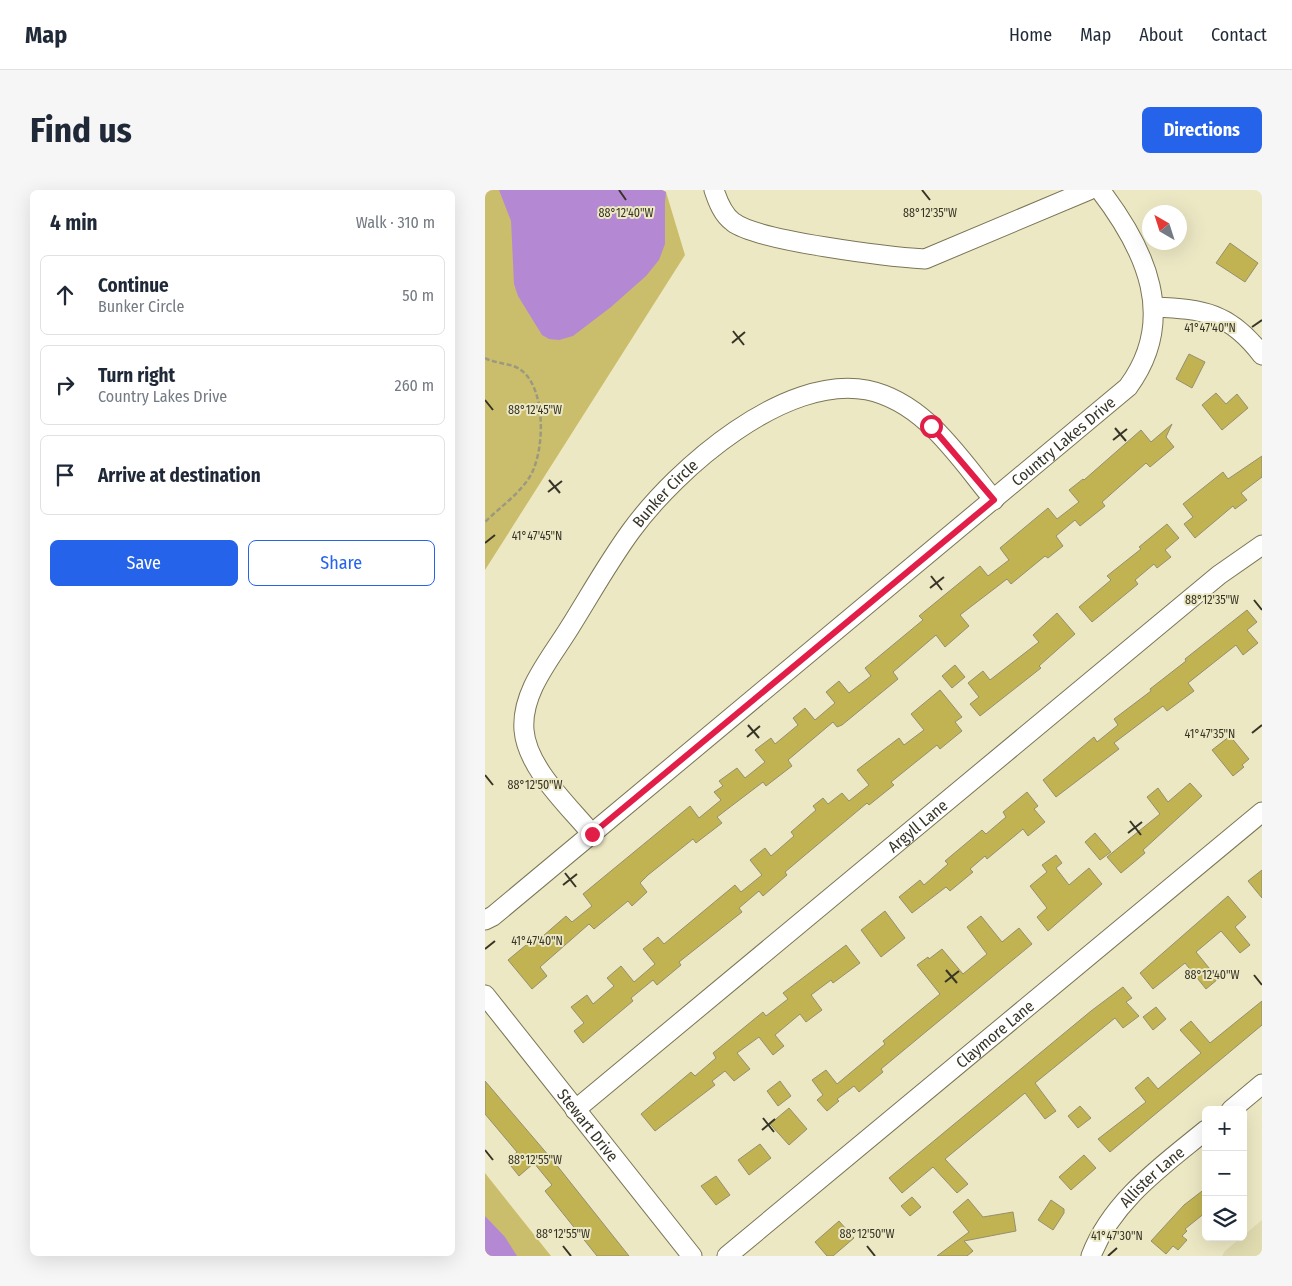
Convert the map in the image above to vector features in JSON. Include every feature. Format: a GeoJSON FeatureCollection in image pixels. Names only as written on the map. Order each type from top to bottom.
{"type":"FeatureCollection","features":[{"type":"Feature","properties":{"kind":"street"},"geometry":{"type":"LineString","coordinates":[[714,190],[719,205],[733,222],[758,234],[897,258],[925,259],[1089,190]]}},
{"type":"Feature","properties":{"kind":"street","name":"Country Lakes Drive"},"geometry":{"type":"LineString","coordinates":[[485,920],[592,834],[1128,387],[1144,360],[1151,338],[1154,307],[1139,252],[1128,230],[1101,190]]}},
{"type":"Feature","properties":{"kind":"street"},"geometry":{"type":"LineString","coordinates":[[1154,307],[1190,308],[1208,312],[1225,319],[1243,333],[1262,355]]}},
{"type":"Feature","properties":{"kind":"street","name":"Bunker Circle"},"geometry":{"type":"LineString","coordinates":[[592,834],[542,774],[529,752],[524,722],[527,700],[601,576],[632,529],[675,481],[702,457],[764,414],[798,397],[826,389],[868,390],[890,397],[919,414],[994,500]]}},
{"type":"Feature","properties":{"kind":"street","name":"Argyll Lane"},"geometry":{"type":"LineString","coordinates":[[575,1110],[1219,575],[1262,545]]}},
{"type":"Feature","properties":{"kind":"street","name":"Claymore Lane"},"geometry":{"type":"LineString","coordinates":[[727,1256],[1262,812]]}},
{"type":"Feature","properties":{"kind":"street","name":"Stewart Drive"},"geometry":{"type":"LineString","coordinates":[[485,995],[693,1256]]}},
{"type":"Feature","properties":{"kind":"street"},"geometry":{"type":"LineString","coordinates":[[1236,1106],[1262,1084]]}},
{"type":"Feature","properties":{"kind":"street","name":"Allister Lane"},"geometry":{"type":"LineString","coordinates":[[1091,1256],[1109,1222],[1127,1198],[1202,1133]]}},
{"type":"Feature","properties":{"kind":"path"},"geometry":{"type":"LineString","coordinates":[[485,358],[520,369],[532,383],[540,402],[539,442],[534,467],[519,489],[485,522]]}},
{"type":"Feature","properties":{"kind":"shaded area"},"geometry":{"type":"Polygon","coordinates":[[[485,190],[662,190],[666,192],[685,255],[485,570],[485,190]]]}},
{"type":"Feature","properties":{"kind":"shaded area"},"geometry":{"type":"Polygon","coordinates":[[[499,190],[662,190],[666,192],[665,244],[659,260],[646,276],[611,307],[573,336],[559,340],[549,339],[542,335],[518,296],[514,284],[511,221],[499,190]]]}},
{"type":"Feature","properties":{"kind":"shaded area"},"geometry":{"type":"Polygon","coordinates":[[[485,1173],[551,1256],[485,1256],[485,1173]]]}},
{"type":"Feature","properties":{"kind":"shaded area"},"geometry":{"type":"Polygon","coordinates":[[[485,1216],[505,1237],[517,1256],[485,1256],[485,1216]]]}},
{"type":"Feature","properties":{"kind":"shaded area"},"geometry":{"type":"Polygon","coordinates":[[[1262,1220],[1262,1256],[1222,1256],[1237,1241],[1247,1241],[1247,1233],[1262,1220]]]}},
{"type":"Feature","properties":{"kind":"building"},"geometry":{"type":"Polygon","coordinates":[[[1230,243],[1258,263],[1245,282],[1216,263],[1230,243]]]}},
{"type":"Feature","properties":{"kind":"building"},"geometry":{"type":"Polygon","coordinates":[[[1189,354],[1205,362],[1192,388],[1176,379],[1189,354]]]}},
{"type":"Feature","properties":{"kind":"building"},"geometry":{"type":"Polygon","coordinates":[[[1216,393],[1226,404],[1237,394],[1248,408],[1222,430],[1202,405],[1216,393]]]}},
{"type":"Feature","properties":{"kind":"building"},"geometry":{"type":"Polygon","coordinates":[[[1172,424],[1166,437],[1174,447],[1150,467],[1146,463],[1102,502],[1105,506],[1080,526],[1075,520],[1056,536],[1063,546],[1048,558],[1045,556],[1011,584],[1007,579],[960,615],[969,626],[945,647],[936,635],[893,672],[898,679],[842,725],[837,727],[833,722],[788,760],[792,766],[766,786],[763,782],[717,817],[722,823],[696,843],[693,839],[640,883],[647,892],[632,906],[628,901],[594,929],[589,924],[540,967],[547,976],[532,989],[508,960],[532,940],[535,943],[566,916],[572,922],[592,906],[583,894],[690,806],[699,818],[721,800],[714,792],[723,786],[719,781],[737,768],[745,778],[765,762],[755,750],[771,738],[775,744],[798,725],[793,718],[805,708],[815,720],[835,703],[826,692],[839,681],[849,693],[871,676],[865,668],[923,620],[919,616],[980,566],[988,576],[1009,560],[1000,548],[1048,508],[1057,519],[1079,502],[1069,490],[1084,480],[1141,430],[1151,442],[1172,424]]]}},
{"type":"Feature","properties":{"kind":"building"},"geometry":{"type":"Polygon","coordinates":[[[1262,456],[1262,477],[1241,493],[1247,500],[1235,509],[1233,506],[1195,538],[1184,524],[1193,517],[1183,504],[1223,472],[1228,479],[1262,456]]]}},
{"type":"Feature","properties":{"kind":"building"},"geometry":{"type":"Polygon","coordinates":[[[1167,524],[1179,538],[1165,550],[1171,557],[1157,568],[1154,564],[1135,580],[1138,584],[1092,622],[1079,607],[1111,580],[1107,576],[1141,549],[1139,547],[1167,524]]]}},
{"type":"Feature","properties":{"kind":"building"},"geometry":{"type":"Polygon","coordinates":[[[1247,610],[1257,622],[1247,630],[1258,643],[1243,655],[1236,645],[1188,683],[1194,691],[1167,711],[1163,706],[1114,743],[1119,749],[1056,797],[1043,780],[1094,737],[1097,742],[1118,725],[1114,719],[1151,691],[1150,689],[1186,661],[1185,659],[1247,610]]]}},
{"type":"Feature","properties":{"kind":"building"},"geometry":{"type":"Polygon","coordinates":[[[1057,613],[1075,634],[1039,666],[1041,668],[980,716],[970,704],[979,697],[968,683],[983,671],[990,680],[1039,642],[1033,635],[1057,613]]]}},
{"type":"Feature","properties":{"kind":"building"},"geometry":{"type":"Polygon","coordinates":[[[955,665],[965,677],[952,688],[942,676],[955,665]]]}},
{"type":"Feature","properties":{"kind":"building"},"geometry":{"type":"Polygon","coordinates":[[[940,690],[962,717],[955,722],[962,731],[940,749],[937,745],[891,782],[894,785],[869,805],[867,803],[785,872],[787,875],[763,896],[759,891],[739,908],[742,912],[679,962],[681,965],[657,985],[653,980],[631,998],[633,1001],[583,1043],[574,1031],[584,1023],[571,1007],[587,995],[593,1004],[614,986],[607,978],[621,966],[634,982],[655,964],[643,949],[658,937],[664,944],[735,885],[741,892],[762,875],[750,860],[765,848],[771,856],[794,836],[791,832],[816,810],[813,806],[823,798],[828,804],[842,793],[849,801],[869,785],[857,770],[899,738],[904,745],[924,730],[911,714],[940,690]]]}},
{"type":"Feature","properties":{"kind":"building"},"geometry":{"type":"Polygon","coordinates":[[[1230,736],[1249,759],[1242,765],[1244,767],[1233,776],[1212,750],[1230,736]]]}},
{"type":"Feature","properties":{"kind":"building"},"geometry":{"type":"Polygon","coordinates":[[[1190,783],[1202,796],[1143,850],[1145,853],[1121,873],[1107,857],[1160,814],[1147,797],[1158,788],[1168,802],[1190,783]]]}},
{"type":"Feature","properties":{"kind":"building"},"geometry":{"type":"Polygon","coordinates":[[[1027,792],[1038,806],[1034,809],[1045,822],[1028,836],[1023,829],[987,859],[985,856],[970,869],[973,872],[950,891],[946,887],[912,913],[899,897],[920,880],[924,885],[948,864],[945,861],[982,830],[986,834],[1006,817],[1003,812],[1027,792]]]}},
{"type":"Feature","properties":{"kind":"building"},"geometry":{"type":"Polygon","coordinates":[[[1095,833],[1111,852],[1100,860],[1085,842],[1095,833]]]}},
{"type":"Feature","properties":{"kind":"building"},"geometry":{"type":"Polygon","coordinates":[[[1056,855],[1062,863],[1056,868],[1069,885],[1089,868],[1102,884],[1048,931],[1037,917],[1047,908],[1030,886],[1047,872],[1042,865],[1056,855]]]}},
{"type":"Feature","properties":{"kind":"building"},"geometry":{"type":"Polygon","coordinates":[[[1262,870],[1262,898],[1248,881],[1262,870]]]}},
{"type":"Feature","properties":{"kind":"building"},"geometry":{"type":"Polygon","coordinates":[[[1228,896],[1246,917],[1235,927],[1250,945],[1240,953],[1221,931],[1196,952],[1218,979],[1206,989],[1185,963],[1153,989],[1140,973],[1228,896]]]}},
{"type":"Feature","properties":{"kind":"building"},"geometry":{"type":"Polygon","coordinates":[[[885,911],[905,938],[881,957],[861,930],[885,911]]]}},
{"type":"Feature","properties":{"kind":"building"},"geometry":{"type":"Polygon","coordinates":[[[981,916],[1002,942],[1019,928],[1032,944],[881,1069],[883,1072],[859,1092],[854,1086],[837,1099],[839,1101],[827,1111],[817,1100],[823,1095],[812,1080],[826,1070],[837,1084],[885,1044],[883,1041],[940,994],[917,965],[928,957],[929,959],[942,949],[963,974],[987,954],[967,927],[981,916]]]}},
{"type":"Feature","properties":{"kind":"building"},"geometry":{"type":"Polygon","coordinates":[[[846,945],[860,963],[833,983],[831,980],[811,995],[822,1010],[806,1022],[800,1014],[775,1035],[784,1046],[773,1055],[759,1037],[737,1053],[750,1069],[734,1081],[725,1071],[712,1081],[715,1085],[655,1131],[641,1114],[691,1072],[695,1076],[716,1058],[713,1053],[763,1012],[766,1016],[788,999],[783,993],[846,945]]]}},
{"type":"Feature","properties":{"kind":"building"},"geometry":{"type":"Polygon","coordinates":[[[1123,987],[1132,998],[1126,1002],[1139,1016],[1123,1028],[1115,1018],[1035,1083],[1056,1111],[1045,1119],[1025,1093],[945,1159],[968,1184],[957,1193],[933,1167],[902,1193],[889,1178],[1091,1011],[1123,987]]]}},
{"type":"Feature","properties":{"kind":"building"},"geometry":{"type":"Polygon","coordinates":[[[1262,1001],[1262,1025],[1110,1152],[1098,1139],[1146,1102],[1135,1088],[1148,1077],[1158,1089],[1201,1053],[1180,1030],[1191,1021],[1210,1043],[1262,1001]]]}},
{"type":"Feature","properties":{"kind":"building"},"geometry":{"type":"Polygon","coordinates":[[[1156,1007],[1166,1019],[1153,1030],[1143,1017],[1156,1007]]]}},
{"type":"Feature","properties":{"kind":"building"},"geometry":{"type":"Polygon","coordinates":[[[485,1081],[555,1163],[629,1256],[597,1256],[545,1191],[552,1185],[534,1163],[519,1176],[507,1161],[517,1152],[485,1114],[485,1081]]]}},
{"type":"Feature","properties":{"kind":"building"},"geometry":{"type":"Polygon","coordinates":[[[780,1081],[791,1096],[778,1106],[767,1091],[780,1081]]]}},
{"type":"Feature","properties":{"kind":"building"},"geometry":{"type":"Polygon","coordinates":[[[1080,1106],[1091,1118],[1078,1128],[1068,1116],[1080,1106]]]}},
{"type":"Feature","properties":{"kind":"building"},"geometry":{"type":"Polygon","coordinates":[[[789,1108],[807,1129],[789,1145],[770,1124],[789,1108]]]}},
{"type":"Feature","properties":{"kind":"building"},"geometry":{"type":"Polygon","coordinates":[[[760,1144],[771,1158],[749,1175],[738,1160],[760,1144]]]}},
{"type":"Feature","properties":{"kind":"building"},"geometry":{"type":"Polygon","coordinates":[[[1084,1155],[1096,1168],[1071,1190],[1059,1177],[1084,1155]]]}},
{"type":"Feature","properties":{"kind":"building"},"geometry":{"type":"Polygon","coordinates":[[[716,1176],[730,1195],[716,1205],[701,1186],[716,1176]]]}},
{"type":"Feature","properties":{"kind":"building"},"geometry":{"type":"Polygon","coordinates":[[[1202,1191],[1202,1215],[1185,1229],[1187,1231],[1182,1236],[1187,1240],[1178,1250],[1173,1246],[1166,1254],[1151,1241],[1184,1205],[1202,1191]]]}},
{"type":"Feature","properties":{"kind":"building"},"geometry":{"type":"Polygon","coordinates":[[[912,1197],[921,1207],[910,1216],[901,1206],[912,1197]]]}},
{"type":"Feature","properties":{"kind":"building"},"geometry":{"type":"Polygon","coordinates":[[[968,1199],[983,1217],[1013,1212],[1016,1231],[964,1241],[973,1251],[967,1256],[937,1256],[969,1232],[953,1212],[968,1199]]]}},
{"type":"Feature","properties":{"kind":"building"},"geometry":{"type":"Polygon","coordinates":[[[1051,1200],[1064,1209],[1064,1213],[1053,1230],[1038,1220],[1051,1200]]]}},
{"type":"Feature","properties":{"kind":"building"},"geometry":{"type":"Polygon","coordinates":[[[839,1221],[854,1238],[833,1256],[827,1256],[815,1242],[839,1221]]]}},
{"type":"Feature","properties":{"kind":"route"},"geometry":{"type":"LineString","coordinates":[[592,834],[994,500],[931,426]]}}]}
